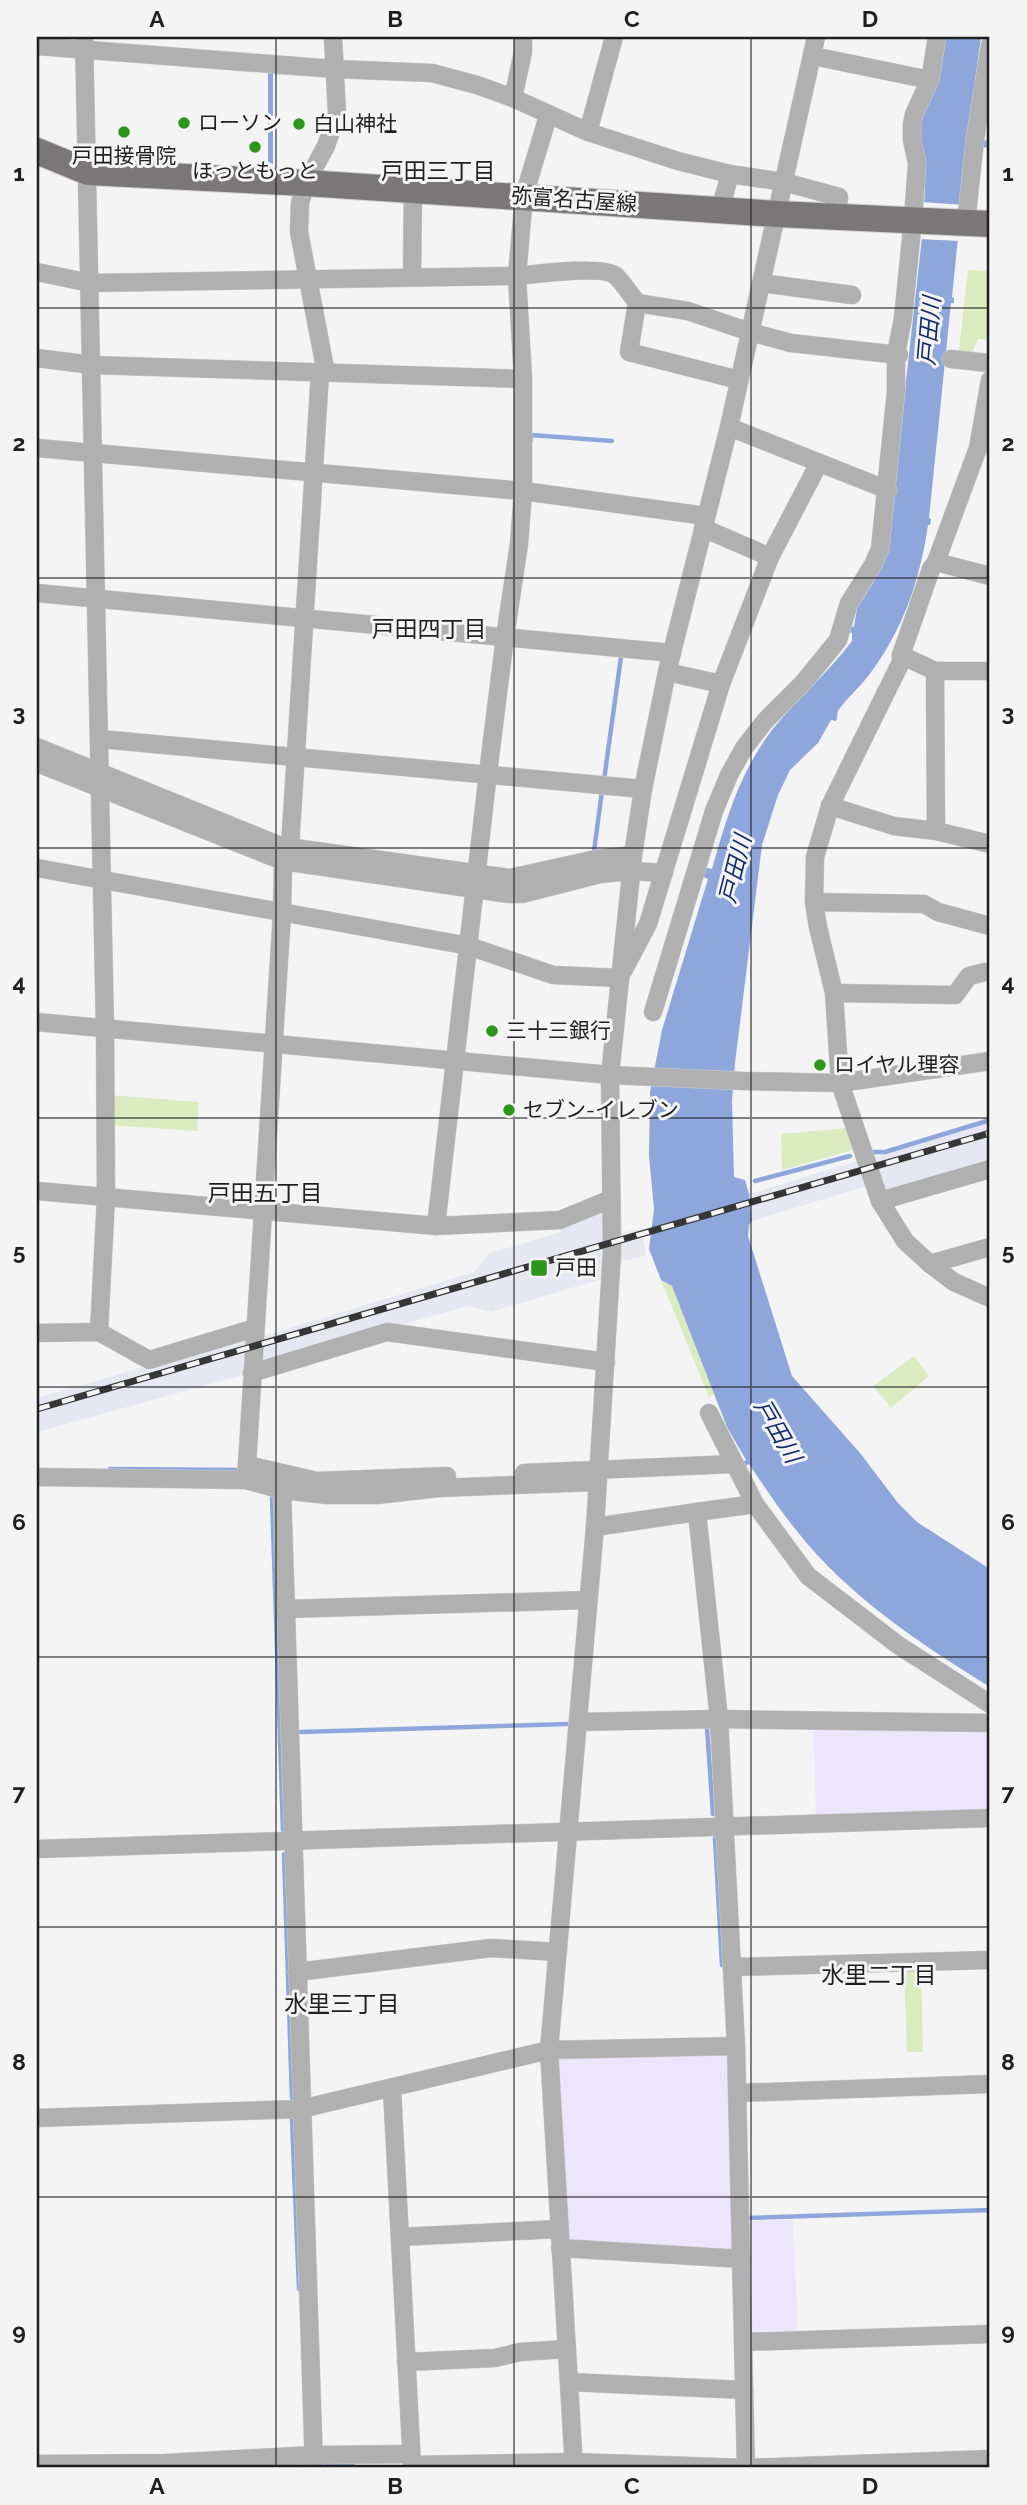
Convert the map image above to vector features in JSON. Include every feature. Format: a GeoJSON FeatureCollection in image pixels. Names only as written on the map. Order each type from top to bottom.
{"type":"FeatureCollection","features":[{"type":"Feature","properties":{"kind":"main road","name":"弥富名古屋線"},"geometry":{"type":"LineString","coordinates":[[38,155],[88,172],[524,196],[777,214],[974,223]]}},
{"type":"Feature","properties":{"kind":"street"},"geometry":{"type":"LineString","coordinates":[[247,1472],[272,1045],[323,373],[299,232],[300,203],[306,183],[326,146],[337,114],[333,37]]}},
{"type":"Feature","properties":{"kind":"street"},"geometry":{"type":"LineString","coordinates":[[513,98],[523,51],[523,37]]}},
{"type":"Feature","properties":{"kind":"street"},"geometry":{"type":"LineString","coordinates":[[588,132],[614,37]]}},
{"type":"Feature","properties":{"kind":"street"},"geometry":{"type":"LineString","coordinates":[[574,2465],[549,2050],[589,1600],[606,1363],[612,1252],[610,1075],[632,863],[643,789],[667,672],[729,427],[816,37]]}},
{"type":"Feature","properties":{"kind":"street"},"geometry":{"type":"LineString","coordinates":[[653,1012],[714,811],[729,775],[744,748],[765,721],[803,683],[838,640],[849,603],[880,549],[888,491],[898,355],[915,219],[917,163],[912,124],[930,80],[937,37]]}},
{"type":"Feature","properties":{"kind":"street"},"geometry":{"type":"LineString","coordinates":[[84,43],[105,1028],[106,1197],[99,1332]]}},
{"type":"Feature","properties":{"kind":"street"},"geometry":{"type":"LineString","coordinates":[[37,46],[84,43],[335,69],[432,73],[477,85],[588,132],[678,161],[730,174],[784,182],[839,197],[836,216]]}},
{"type":"Feature","properties":{"kind":"street"},"geometry":{"type":"LineString","coordinates":[[974,223],[975,145],[990,45]]}},
{"type":"Feature","properties":{"kind":"street"},"geometry":{"type":"LineString","coordinates":[[813,56],[930,80]]}},
{"type":"Feature","properties":{"kind":"street"},"geometry":{"type":"LineString","coordinates":[[436,1226],[488,773],[519,544],[523,491],[523,379],[517,276],[524,196],[548,116]]}},
{"type":"Feature","properties":{"kind":"street"},"geometry":{"type":"LineString","coordinates":[[720,209],[730,174]]}},
{"type":"Feature","properties":{"kind":"street"},"geometry":{"type":"LineString","coordinates":[[412,277],[413,190]]}},
{"type":"Feature","properties":{"kind":"street"},"geometry":{"type":"LineString","coordinates":[[37,272],[90,283],[517,276],[607,271],[615,275],[637,303],[688,311],[791,343],[898,355]]}},
{"type":"Feature","properties":{"kind":"street"},"geometry":{"type":"LineString","coordinates":[[761,283],[852,295]]}},
{"type":"Feature","properties":{"kind":"street"},"geometry":{"type":"LineString","coordinates":[[637,303],[629,352],[739,380]]}},
{"type":"Feature","properties":{"kind":"street"},"geometry":{"type":"LineString","coordinates":[[37,358],[92,365],[523,379]]}},
{"type":"Feature","properties":{"kind":"street"},"geometry":{"type":"LineString","coordinates":[[951,359],[990,366],[984,450],[931,569],[901,655],[901,662],[830,806],[815,857],[814,902],[834,993],[840,1083],[880,1201],[905,1241],[930,1264],[954,1282],[990,1298]]}},
{"type":"Feature","properties":{"kind":"street"},"geometry":{"type":"LineString","coordinates":[[729,427],[888,491]]}},
{"type":"Feature","properties":{"kind":"street"},"geometry":{"type":"LineString","coordinates":[[37,448],[523,491],[705,522],[770,557]]}},
{"type":"Feature","properties":{"kind":"street"},"geometry":{"type":"LineString","coordinates":[[620,978],[648,923],[720,684],[770,557],[819,463]]}},
{"type":"Feature","properties":{"kind":"street"},"geometry":{"type":"LineString","coordinates":[[936,562],[990,576]]}},
{"type":"Feature","properties":{"kind":"street"},"geometry":{"type":"LineString","coordinates":[[37,593],[672,653]]}},
{"type":"Feature","properties":{"kind":"street"},"geometry":{"type":"LineString","coordinates":[[901,655],[935,671],[990,671]]}},
{"type":"Feature","properties":{"kind":"street"},"geometry":{"type":"LineString","coordinates":[[935,671],[936,831]]}},
{"type":"Feature","properties":{"kind":"street"},"geometry":{"type":"LineString","coordinates":[[667,672],[720,684]]}},
{"type":"Feature","properties":{"kind":"street"},"geometry":{"type":"LineString","coordinates":[[100,739],[643,789]]}},
{"type":"Feature","properties":{"kind":"street"},"geometry":{"type":"LineString","coordinates":[[37,747],[100,781]]}},
{"type":"Feature","properties":{"kind":"street"},"geometry":{"type":"LineString","coordinates":[[37,763],[100,781],[281,846],[286,854],[476,882],[518,878],[596,859],[666,866]]}},
{"type":"Feature","properties":{"kind":"street"},"geometry":{"type":"LineString","coordinates":[[830,806],[894,826],[936,831],[990,844]]}},
{"type":"Feature","properties":{"kind":"street"},"geometry":{"type":"LineString","coordinates":[[39,874],[102,879],[469,946],[553,975],[620,978]]}},
{"type":"Feature","properties":{"kind":"street"},"geometry":{"type":"LineString","coordinates":[[814,902],[924,904],[938,912],[990,926]]}},
{"type":"Feature","properties":{"kind":"street"},"geometry":{"type":"LineString","coordinates":[[834,993],[955,995],[969,976],[985,972]]}},
{"type":"Feature","properties":{"kind":"street"},"geometry":{"type":"LineString","coordinates":[[37,1022],[610,1075],[744,1081],[840,1083],[990,1061]]}},
{"type":"Feature","properties":{"kind":"street"},"geometry":{"type":"LineString","coordinates":[[880,1201],[990,1168]]}},
{"type":"Feature","properties":{"kind":"street"},"geometry":{"type":"LineString","coordinates":[[37,1191],[436,1226],[560,1220],[611,1199]]}},
{"type":"Feature","properties":{"kind":"street"},"geometry":{"type":"LineString","coordinates":[[930,1264],[990,1247]]}},
{"type":"Feature","properties":{"kind":"street"},"geometry":{"type":"LineString","coordinates":[[37,1334],[99,1332],[149,1360],[254,1328]]}},
{"type":"Feature","properties":{"kind":"street"},"geometry":{"type":"LineString","coordinates":[[252,1373],[387,1332],[606,1363]]}},
{"type":"Feature","properties":{"kind":"street"},"geometry":{"type":"LineString","coordinates":[[709,1413],[755,1504],[808,1576],[898,1645],[990,1703]]}},
{"type":"Feature","properties":{"kind":"street"},"geometry":{"type":"LineString","coordinates":[[247,1472],[282,1490],[377,1495],[733,1464]]}},
{"type":"Feature","properties":{"kind":"street"},"geometry":{"type":"LineString","coordinates":[[37,1477],[247,1472],[317,1481],[596,1476]]}},
{"type":"Feature","properties":{"kind":"street"},"geometry":{"type":"LineString","coordinates":[[282,1490],[314,2462]]}},
{"type":"Feature","properties":{"kind":"street"},"geometry":{"type":"LineString","coordinates":[[595,1527],[755,1504]]}},
{"type":"Feature","properties":{"kind":"street"},"geometry":{"type":"LineString","coordinates":[[697,1512],[719,1719],[725,1826],[738,2093],[746,2468]]}},
{"type":"Feature","properties":{"kind":"street"},"geometry":{"type":"LineString","coordinates":[[286,1609],[589,1600]]}},
{"type":"Feature","properties":{"kind":"street"},"geometry":{"type":"LineString","coordinates":[[578,1722],[719,1719],[990,1723]]}},
{"type":"Feature","properties":{"kind":"street"},"geometry":{"type":"LineString","coordinates":[[37,1849],[990,1818]]}},
{"type":"Feature","properties":{"kind":"street"},"geometry":{"type":"LineString","coordinates":[[297,1972],[491,1948],[558,1952]]}},
{"type":"Feature","properties":{"kind":"street"},"geometry":{"type":"LineString","coordinates":[[732,1967],[990,1960]]}},
{"type":"Feature","properties":{"kind":"street"},"geometry":{"type":"LineString","coordinates":[[37,2118],[301,2109],[549,2050],[736,2046]]}},
{"type":"Feature","properties":{"kind":"street"},"geometry":{"type":"LineString","coordinates":[[738,2093],[990,2084]]}},
{"type":"Feature","properties":{"kind":"street"},"geometry":{"type":"LineString","coordinates":[[393,2089],[412,2465],[746,2468],[990,2459]]}},
{"type":"Feature","properties":{"kind":"street"},"geometry":{"type":"LineString","coordinates":[[400,2237],[559,2228]]}},
{"type":"Feature","properties":{"kind":"street"},"geometry":{"type":"LineString","coordinates":[[560,2248],[742,2259]]}},
{"type":"Feature","properties":{"kind":"street"},"geometry":{"type":"LineString","coordinates":[[743,2342],[990,2334]]}},
{"type":"Feature","properties":{"kind":"street"},"geometry":{"type":"LineString","coordinates":[[406,2362],[495,2358],[520,2352],[567,2349]]}},
{"type":"Feature","properties":{"kind":"street"},"geometry":{"type":"LineString","coordinates":[[569,2382],[744,2390]]}},
{"type":"Feature","properties":{"kind":"street"},"geometry":{"type":"LineString","coordinates":[[37,2464],[314,2462],[411,2454]]}},
{"type":"Feature","properties":{"kind":"shaded area"},"geometry":{"type":"Polygon","coordinates":[[[990,1122],[990,1159],[886,1190],[869,1159],[990,1122]]]}},
{"type":"Feature","properties":{"kind":"shaded area"},"geometry":{"type":"Polygon","coordinates":[[[861,1160],[870,1185],[752,1221],[749,1194],[861,1160]]]}},
{"type":"Feature","properties":{"kind":"shaded area"},"geometry":{"type":"Polygon","coordinates":[[[601,1209],[605,1278],[491,1312],[468,1306],[259,1365],[260,1337],[474,1272],[490,1253],[561,1232],[559,1224],[601,1209]]]}},
{"type":"Feature","properties":{"kind":"shaded area"},"geometry":{"type":"Polygon","coordinates":[[[641,1229],[645,1256],[621,1261],[620,1233],[641,1229]]]}},
{"type":"Feature","properties":{"kind":"shaded area"},"geometry":{"type":"Polygon","coordinates":[[[248,1337],[246,1374],[37,1432],[37,1398],[248,1337]]]}},
{"type":"Feature","properties":{"kind":"shaded area"},"geometry":{"type":"Polygon","coordinates":[[[813,1726],[990,1730],[990,1809],[816,1815],[813,1726]]]}},
{"type":"Feature","properties":{"kind":"shaded area"},"geometry":{"type":"Polygon","coordinates":[[[728,2053],[733,2251],[567,2246],[554,2058],[728,2053]]]}},
{"type":"Feature","properties":{"kind":"shaded area"},"geometry":{"type":"Polygon","coordinates":[[[793,2220],[798,2334],[750,2333],[747,2221],[793,2220]]]}},
{"type":"Feature","properties":{"kind":"green space"},"geometry":{"type":"Polygon","coordinates":[[[968,270],[990,271],[988,340],[978,339],[970,358],[965,357],[959,350],[968,270]]]}},
{"type":"Feature","properties":{"kind":"green space"},"geometry":{"type":"Polygon","coordinates":[[[110,1095],[199,1102],[197,1131],[111,1125],[110,1095]]]}},
{"type":"Feature","properties":{"kind":"green space"},"geometry":{"type":"Polygon","coordinates":[[[847,1128],[853,1150],[782,1170],[781,1134],[847,1128]]]}},
{"type":"Feature","properties":{"kind":"green space"},"geometry":{"type":"Polygon","coordinates":[[[661,1280],[672,1286],[714,1394],[709,1397],[661,1280]]]}},
{"type":"Feature","properties":{"kind":"green space"},"geometry":{"type":"Polygon","coordinates":[[[914,1356],[929,1376],[891,1408],[873,1386],[914,1356]]]}},
{"type":"Feature","properties":{"kind":"green space"},"geometry":{"type":"Polygon","coordinates":[[[921,1967],[923,2052],[907,2052],[904,1968],[921,1967]]]}},
{"type":"Feature","properties":{"kind":"water","name":"戸田川"},"geometry":{"type":"Polygon","coordinates":[[[944,37],[981,37],[967,142],[990,140],[990,147],[967,149],[952,297],[954,303],[951,303],[930,525],[915,585],[891,640],[869,675],[839,710],[836,721],[831,720],[818,743],[790,770],[778,795],[762,845],[735,1063],[732,1101],[734,1177],[745,1180],[752,1221],[748,1236],[792,1376],[917,1522],[990,1569],[990,1687],[911,1636],[861,1597],[816,1554],[749,1464],[743,1468],[740,1464],[746,1460],[727,1427],[672,1286],[661,1280],[649,1249],[654,1209],[649,1156],[650,1092],[662,1030],[708,879],[701,876],[703,867],[712,869],[735,796],[761,746],[772,730],[852,641],[852,633],[847,631],[849,626],[854,627],[857,608],[873,583],[870,581],[874,575],[877,576],[887,550],[923,229],[925,184],[918,128],[944,37]]]}},
{"type":"Feature","properties":{"kind":"water"},"geometry":{"type":"Polygon","coordinates":[[[268,69],[330,77],[273,74],[273,164],[268,163],[268,69]]]}},
{"type":"Feature","properties":{"kind":"pier"},"geometry":{"type":"Polygon","coordinates":[[[921,202],[964,205],[960,241],[918,239],[921,202]]]}},
{"type":"Feature","properties":{"kind":"waterway"},"geometry":{"type":"LineString","coordinates":[[531,440],[531,435],[612,441]]}},
{"type":"Feature","properties":{"kind":"waterway"},"geometry":{"type":"LineString","coordinates":[[604,780],[621,657]]}},
{"type":"Feature","properties":{"kind":"waterway"},"geometry":{"type":"LineString","coordinates":[[594,851],[602,791]]}},
{"type":"Feature","properties":{"kind":"waterway"},"geometry":{"type":"LineString","coordinates":[[872,1152],[885,1152],[990,1120]]}},
{"type":"Feature","properties":{"kind":"waterway"},"geometry":{"type":"LineString","coordinates":[[755,1181],[850,1156]]}},
{"type":"Feature","properties":{"kind":"waterway"},"geometry":{"type":"LineString","coordinates":[[110,1469],[241,1470]]}},
{"type":"Feature","properties":{"kind":"waterway"},"geometry":{"type":"LineString","coordinates":[[272,1497],[283,1830]]}},
{"type":"Feature","properties":{"kind":"waterway"},"geometry":{"type":"LineString","coordinates":[[300,1732],[568,1724]]}},
{"type":"Feature","properties":{"kind":"waterway"},"geometry":{"type":"LineString","coordinates":[[707,1728],[713,1814]]}},
{"type":"Feature","properties":{"kind":"waterway"},"geometry":{"type":"LineString","coordinates":[[715,1838],[722,1965]]}},
{"type":"Feature","properties":{"kind":"waterway"},"geometry":{"type":"LineString","coordinates":[[284,1854],[292,2098]]}},
{"type":"Feature","properties":{"kind":"waterway"},"geometry":{"type":"LineString","coordinates":[[292,2119],[299,2289]]}},
{"type":"Feature","properties":{"kind":"waterway"},"geometry":{"type":"LineString","coordinates":[[746,2218],[990,2210]]}},
{"type":"Feature","properties":{"kind":"waterway"},"geometry":{"type":"LineString","coordinates":[[326,2464],[353,2463]]}},
{"type":"Feature","properties":{"kind":"waterway"},"geometry":{"type":"LineString","coordinates":[[254,2468],[307,2466]]}},
{"type":"Feature","properties":{"kind":"railway"},"geometry":{"type":"LineString","coordinates":[[37,1409],[990,1133]]}},
{"type":"Feature","properties":{"kind":"place","name":"ローソン"},"geometry":{"type":"Point","coordinates":[184,123]}},
{"type":"Feature","properties":{"kind":"place","name":"白山神社"},"geometry":{"type":"Point","coordinates":[299,124]}},
{"type":"Feature","properties":{"kind":"place","name":"戸田接骨院"},"geometry":{"type":"Point","coordinates":[124,132]}},
{"type":"Feature","properties":{"kind":"place","name":"ほっともっと"},"geometry":{"type":"Point","coordinates":[255,147]}},
{"type":"Feature","properties":{"kind":"place","name":"三十三銀行"},"geometry":{"type":"Point","coordinates":[492,1031]}},
{"type":"Feature","properties":{"kind":"place","name":"ロイヤル理容"},"geometry":{"type":"Point","coordinates":[820,1065]}},
{"type":"Feature","properties":{"kind":"place","name":"セブン-イレブン"},"geometry":{"type":"Point","coordinates":[509,1110]}},
{"type":"Feature","properties":{"kind":"place","name":"戸田"},"geometry":{"type":"Point","coordinates":[539,1268]}},
{"type":"Feature","properties":{"kind":"district","name":"戸田三丁目"},"geometry":{"type":"Point","coordinates":[438,171]}},
{"type":"Feature","properties":{"kind":"district","name":"戸田四丁目"},"geometry":{"type":"Point","coordinates":[429,629]}},
{"type":"Feature","properties":{"kind":"district","name":"戸田五丁目"},"geometry":{"type":"Point","coordinates":[265,1193]}},
{"type":"Feature","properties":{"kind":"district","name":"水里二丁目"},"geometry":{"type":"Point","coordinates":[879,1975]}},
{"type":"Feature","properties":{"kind":"district","name":"水里三丁目"},"geometry":{"type":"Point","coordinates":[342,2004]}}]}
